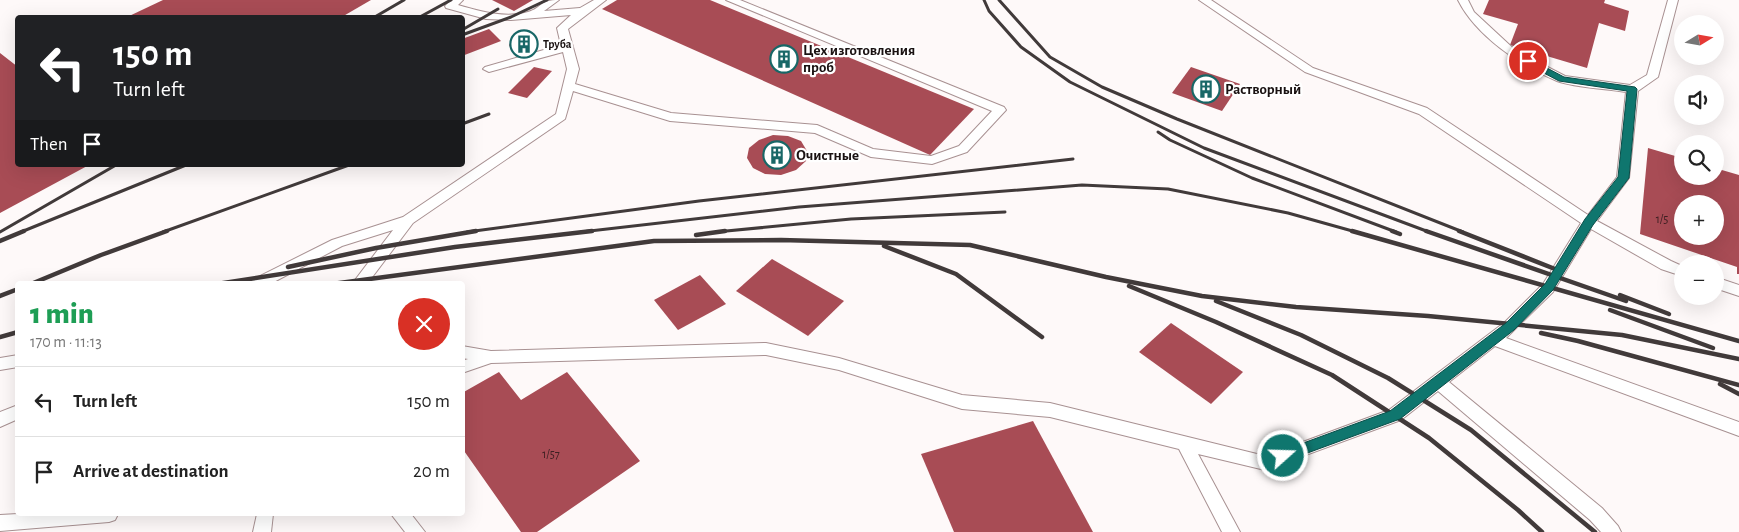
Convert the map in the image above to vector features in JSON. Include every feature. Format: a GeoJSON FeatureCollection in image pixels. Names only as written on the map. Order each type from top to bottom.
{"type":"FeatureCollection","features":[{"type":"Feature","properties":{"kind":"lane"},"geometry":{"type":"LineString","coordinates":[[458,0],[450,6],[480,15],[511,17],[584,11]]}},
{"type":"Feature","properties":{"kind":"lane"},"geometry":{"type":"LineString","coordinates":[[531,16],[554,0]]}},
{"type":"Feature","properties":{"kind":"lane"},"geometry":{"type":"LineString","coordinates":[[263,281],[337,243],[408,220],[562,116],[573,68],[562,28],[601,0]]}},
{"type":"Feature","properties":{"kind":"lane"},"geometry":{"type":"LineString","coordinates":[[568,86],[670,117],[817,129],[871,152],[932,160],[963,149],[1000,110],[731,0]]}},
{"type":"Feature","properties":{"kind":"lane"},"geometry":{"type":"LineString","coordinates":[[1204,0],[1310,70],[1422,111],[1589,222],[1674,268]]}},
{"type":"Feature","properties":{"kind":"lane"},"geometry":{"type":"LineString","coordinates":[[1463,0],[1470,14],[1511,52],[1562,79],[1632,89],[1652,77],[1673,0]]}},
{"type":"Feature","properties":{"kind":"lane"},"geometry":{"type":"LineString","coordinates":[[480,15],[493,7]]}},
{"type":"Feature","properties":{"kind":"lane"},"geometry":{"type":"LineString","coordinates":[[489,69],[568,47]]}},
{"type":"Feature","properties":{"kind":"lane"},"geometry":{"type":"LineString","coordinates":[[465,352],[492,357],[766,350],[839,364],[962,402],[1050,410],[1265,463],[1395,415],[1510,326],[1549,287],[1589,222],[1624,178],[1632,89]]}},
{"type":"Feature","properties":{"kind":"lane"},"geometry":{"type":"LineString","coordinates":[[361,281],[408,220]]}},
{"type":"Feature","properties":{"kind":"lane"},"geometry":{"type":"LineString","coordinates":[[1724,285],[1739,291]]}},
{"type":"Feature","properties":{"kind":"lane"},"geometry":{"type":"LineString","coordinates":[[1493,339],[1739,429]]}},
{"type":"Feature","properties":{"kind":"lane"},"geometry":{"type":"LineString","coordinates":[[465,366],[492,357]]}},
{"type":"Feature","properties":{"kind":"lane"},"geometry":{"type":"LineString","coordinates":[[0,364],[15,362]]}},
{"type":"Feature","properties":{"kind":"lane"},"geometry":{"type":"LineString","coordinates":[[1438,382],[1596,514],[1612,532]]}},
{"type":"Feature","properties":{"kind":"lane"},"geometry":{"type":"LineString","coordinates":[[0,420],[15,412]]}},
{"type":"Feature","properties":{"kind":"lane"},"geometry":{"type":"LineString","coordinates":[[1185,444],[1231,532]]}},
{"type":"Feature","properties":{"kind":"lane"},"geometry":{"type":"LineString","coordinates":[[0,523],[85,516]]}},
{"type":"Feature","properties":{"kind":"lane"},"geometry":{"type":"LineString","coordinates":[[262,532],[265,516]]}},
{"type":"Feature","properties":{"kind":"lane"},"geometry":{"type":"LineString","coordinates":[[402,516],[416,532]]}},
{"type":"Feature","properties":{"kind":"building"},"geometry":{"type":"Polygon","coordinates":[[[163,0],[371,0],[345,15],[131,15],[163,0]]]}},
{"type":"Feature","properties":{"kind":"building"},"geometry":{"type":"Polygon","coordinates":[[[492,0],[533,0],[514,11],[492,0]]]}},
{"type":"Feature","properties":{"kind":"building","name":"Цех изготовления проб"},"geometry":{"type":"Polygon","coordinates":[[[617,0],[710,0],[974,109],[930,155],[602,9],[617,0]]]}},
{"type":"Feature","properties":{"kind":"building"},"geometry":{"type":"Polygon","coordinates":[[[1489,0],[1605,0],[1604,3],[1629,11],[1625,31],[1599,23],[1587,68],[1510,45],[1518,24],[1483,14],[1489,0]]]}},
{"type":"Feature","properties":{"kind":"building"},"geometry":{"type":"Polygon","coordinates":[[[489,29],[501,41],[465,55],[465,38],[489,29]]]}},
{"type":"Feature","properties":{"kind":"building","name":"Труба"},"geometry":{"type":"Polygon","coordinates":[[[524,36],[536,39],[538,42],[536,47],[523,52],[511,49],[509,45],[512,41],[524,36]]]}},
{"type":"Feature","properties":{"kind":"building"},"geometry":{"type":"Polygon","coordinates":[[[0,53],[15,65],[15,167],[85,167],[0,213],[0,53]]]}},
{"type":"Feature","properties":{"kind":"building"},"geometry":{"type":"Polygon","coordinates":[[[534,67],[552,71],[527,98],[508,93],[534,67]]]}},
{"type":"Feature","properties":{"kind":"building","name":"Растворный"},"geometry":{"type":"Polygon","coordinates":[[[1191,67],[1240,84],[1222,111],[1172,93],[1191,67]]]}},
{"type":"Feature","properties":{"kind":"building","name":"Очистные"},"geometry":{"type":"Polygon","coordinates":[[[773,135],[788,136],[801,141],[807,151],[806,161],[796,170],[781,175],[765,174],[753,168],[747,158],[749,148],[759,140],[773,135]]]}},
{"type":"Feature","properties":{"kind":"building"},"geometry":{"type":"Polygon","coordinates":[[[1648,148],[1674,156],[1674,185],[1724,185],[1724,171],[1739,175],[1739,274],[1737,274],[1737,267],[1724,263],[1724,255],[1702,255],[1640,234],[1648,148]]]}},
{"type":"Feature","properties":{"kind":"building"},"geometry":{"type":"Polygon","coordinates":[[[772,259],[844,301],[808,336],[736,291],[772,259]]]}},
{"type":"Feature","properties":{"kind":"building"},"geometry":{"type":"Polygon","coordinates":[[[700,275],[726,304],[678,330],[654,300],[700,275]]]}},
{"type":"Feature","properties":{"kind":"building"},"geometry":{"type":"Polygon","coordinates":[[[1171,323],[1243,372],[1211,404],[1139,352],[1171,323]]]}},
{"type":"Feature","properties":{"kind":"building"},"geometry":{"type":"Polygon","coordinates":[[[499,372],[521,400],[567,372],[640,461],[537,532],[521,532],[465,452],[465,391],[499,372]]]}},
{"type":"Feature","properties":{"kind":"building"},"geometry":{"type":"Polygon","coordinates":[[[1033,421],[1093,532],[954,532],[921,454],[1033,421]]]}},
{"type":"Feature","properties":{"kind":"railway"},"geometry":{"type":"LineString","coordinates":[[378,15],[404,0]]}},
{"type":"Feature","properties":{"kind":"railway"},"geometry":{"type":"LineString","coordinates":[[424,15],[451,0]]}},
{"type":"Feature","properties":{"kind":"railway"},"geometry":{"type":"LineString","coordinates":[[465,34],[511,17],[547,0]]}},
{"type":"Feature","properties":{"kind":"railway"},"geometry":{"type":"LineString","coordinates":[[984,0],[989,11],[1021,47],[1070,82],[1204,148],[1429,232]]}},
{"type":"Feature","properties":{"kind":"railway"},"geometry":{"type":"LineString","coordinates":[[999,0],[1050,57],[1102,87],[1177,119],[1463,232]]}},
{"type":"Feature","properties":{"kind":"railway"},"geometry":{"type":"LineString","coordinates":[[465,28],[498,9]]}},
{"type":"Feature","properties":{"kind":"railway"},"geometry":{"type":"LineString","coordinates":[[465,123],[489,114]]}},
{"type":"Feature","properties":{"kind":"railway"},"geometry":{"type":"LineString","coordinates":[[1158,132],[1170,140],[1252,178],[1396,232]]}},
{"type":"Feature","properties":{"kind":"railway"},"geometry":{"type":"LineString","coordinates":[[467,232],[699,201],[1073,159]]}},
{"type":"Feature","properties":{"kind":"railway"},"geometry":{"type":"LineString","coordinates":[[0,232],[113,167]]}},
{"type":"Feature","properties":{"kind":"railway"},"geometry":{"type":"LineString","coordinates":[[21,232],[181,167]]}},
{"type":"Feature","properties":{"kind":"railway"},"geometry":{"type":"LineString","coordinates":[[163,232],[343,167]]}},
{"type":"Feature","properties":{"kind":"railway"},"geometry":{"type":"LineString","coordinates":[[581,232],[799,207],[1082,185],[1168,189],[1288,213],[1356,232]]}},
{"type":"Feature","properties":{"kind":"railway"},"geometry":{"type":"LineString","coordinates":[[722,231],[851,219],[1005,212]]}},
{"type":"Feature","properties":{"kind":"railway"},"geometry":{"type":"LineString","coordinates":[[0,241],[24,231]]}},
{"type":"Feature","properties":{"kind":"railway"},"geometry":{"type":"LineString","coordinates":[[38,281],[101,255],[167,231]]}},
{"type":"Feature","properties":{"kind":"railway"},"geometry":{"type":"LineString","coordinates":[[288,267],[376,248],[476,231]]}},
{"type":"Feature","properties":{"kind":"railway"},"geometry":{"type":"LineString","coordinates":[[236,281],[455,247],[592,231]]}},
{"type":"Feature","properties":{"kind":"railway"},"geometry":{"type":"LineString","coordinates":[[696,235],[722,231]]}},
{"type":"Feature","properties":{"kind":"railway"},"geometry":{"type":"LineString","coordinates":[[716,232],[722,231]]}},
{"type":"Feature","properties":{"kind":"railway"},"geometry":{"type":"LineString","coordinates":[[1352,231],[1739,341]]}},
{"type":"Feature","properties":{"kind":"railway"},"geometry":{"type":"LineString","coordinates":[[1392,231],[1400,234]]}},
{"type":"Feature","properties":{"kind":"railway"},"geometry":{"type":"LineString","coordinates":[[1426,231],[1626,301]]}},
{"type":"Feature","properties":{"kind":"railway"},"geometry":{"type":"LineString","coordinates":[[1459,231],[1555,269]]}},
{"type":"Feature","properties":{"kind":"railway"},"geometry":{"type":"LineString","coordinates":[[354,281],[654,241],[781,240],[970,245],[1106,277],[1202,296],[1296,307],[1428,316],[1622,335],[1739,359]]}},
{"type":"Feature","properties":{"kind":"railway"},"geometry":{"type":"LineString","coordinates":[[884,246],[956,274],[1042,337]]}},
{"type":"Feature","properties":{"kind":"railway"},"geometry":{"type":"LineString","coordinates":[[1129,286],[1216,322],[1332,375],[1429,438],[1518,510],[1542,532]]}},
{"type":"Feature","properties":{"kind":"railway"},"geometry":{"type":"LineString","coordinates":[[0,296],[15,290]]}},
{"type":"Feature","properties":{"kind":"railway"},"geometry":{"type":"LineString","coordinates":[[1620,295],[1669,314]]}},
{"type":"Feature","properties":{"kind":"railway"},"geometry":{"type":"LineString","coordinates":[[1216,301],[1301,335],[1388,378],[1471,430],[1595,532]]}},
{"type":"Feature","properties":{"kind":"railway"},"geometry":{"type":"LineString","coordinates":[[1610,310],[1713,348]]}},
{"type":"Feature","properties":{"kind":"railway"},"geometry":{"type":"LineString","coordinates":[[0,337],[15,333]]}},
{"type":"Feature","properties":{"kind":"railway"},"geometry":{"type":"LineString","coordinates":[[1541,333],[1578,341],[1739,385]]}},
{"type":"Feature","properties":{"kind":"railway"},"geometry":{"type":"LineString","coordinates":[[1720,384],[1739,394]]}},
{"type":"Feature","properties":{"kind":"place","name":"Труба"},"geometry":{"type":"Point","coordinates":[524,44]}},
{"type":"Feature","properties":{"kind":"place","name":"Цех изготовления проб"},"geometry":{"type":"Point","coordinates":[784,59]}},
{"type":"Feature","properties":{"kind":"place","name":"Растворный"},"geometry":{"type":"Point","coordinates":[1206,89]}},
{"type":"Feature","properties":{"kind":"place","name":"Очистные"},"geometry":{"type":"Point","coordinates":[777,155]}},
{"type":"Feature","properties":{"kind":"route"},"geometry":{"type":"LineString","coordinates":[[1283,456],[1395,415],[1510,326],[1549,287],[1589,222],[1624,178],[1632,89],[1562,79],[1528,61]]}}]}
